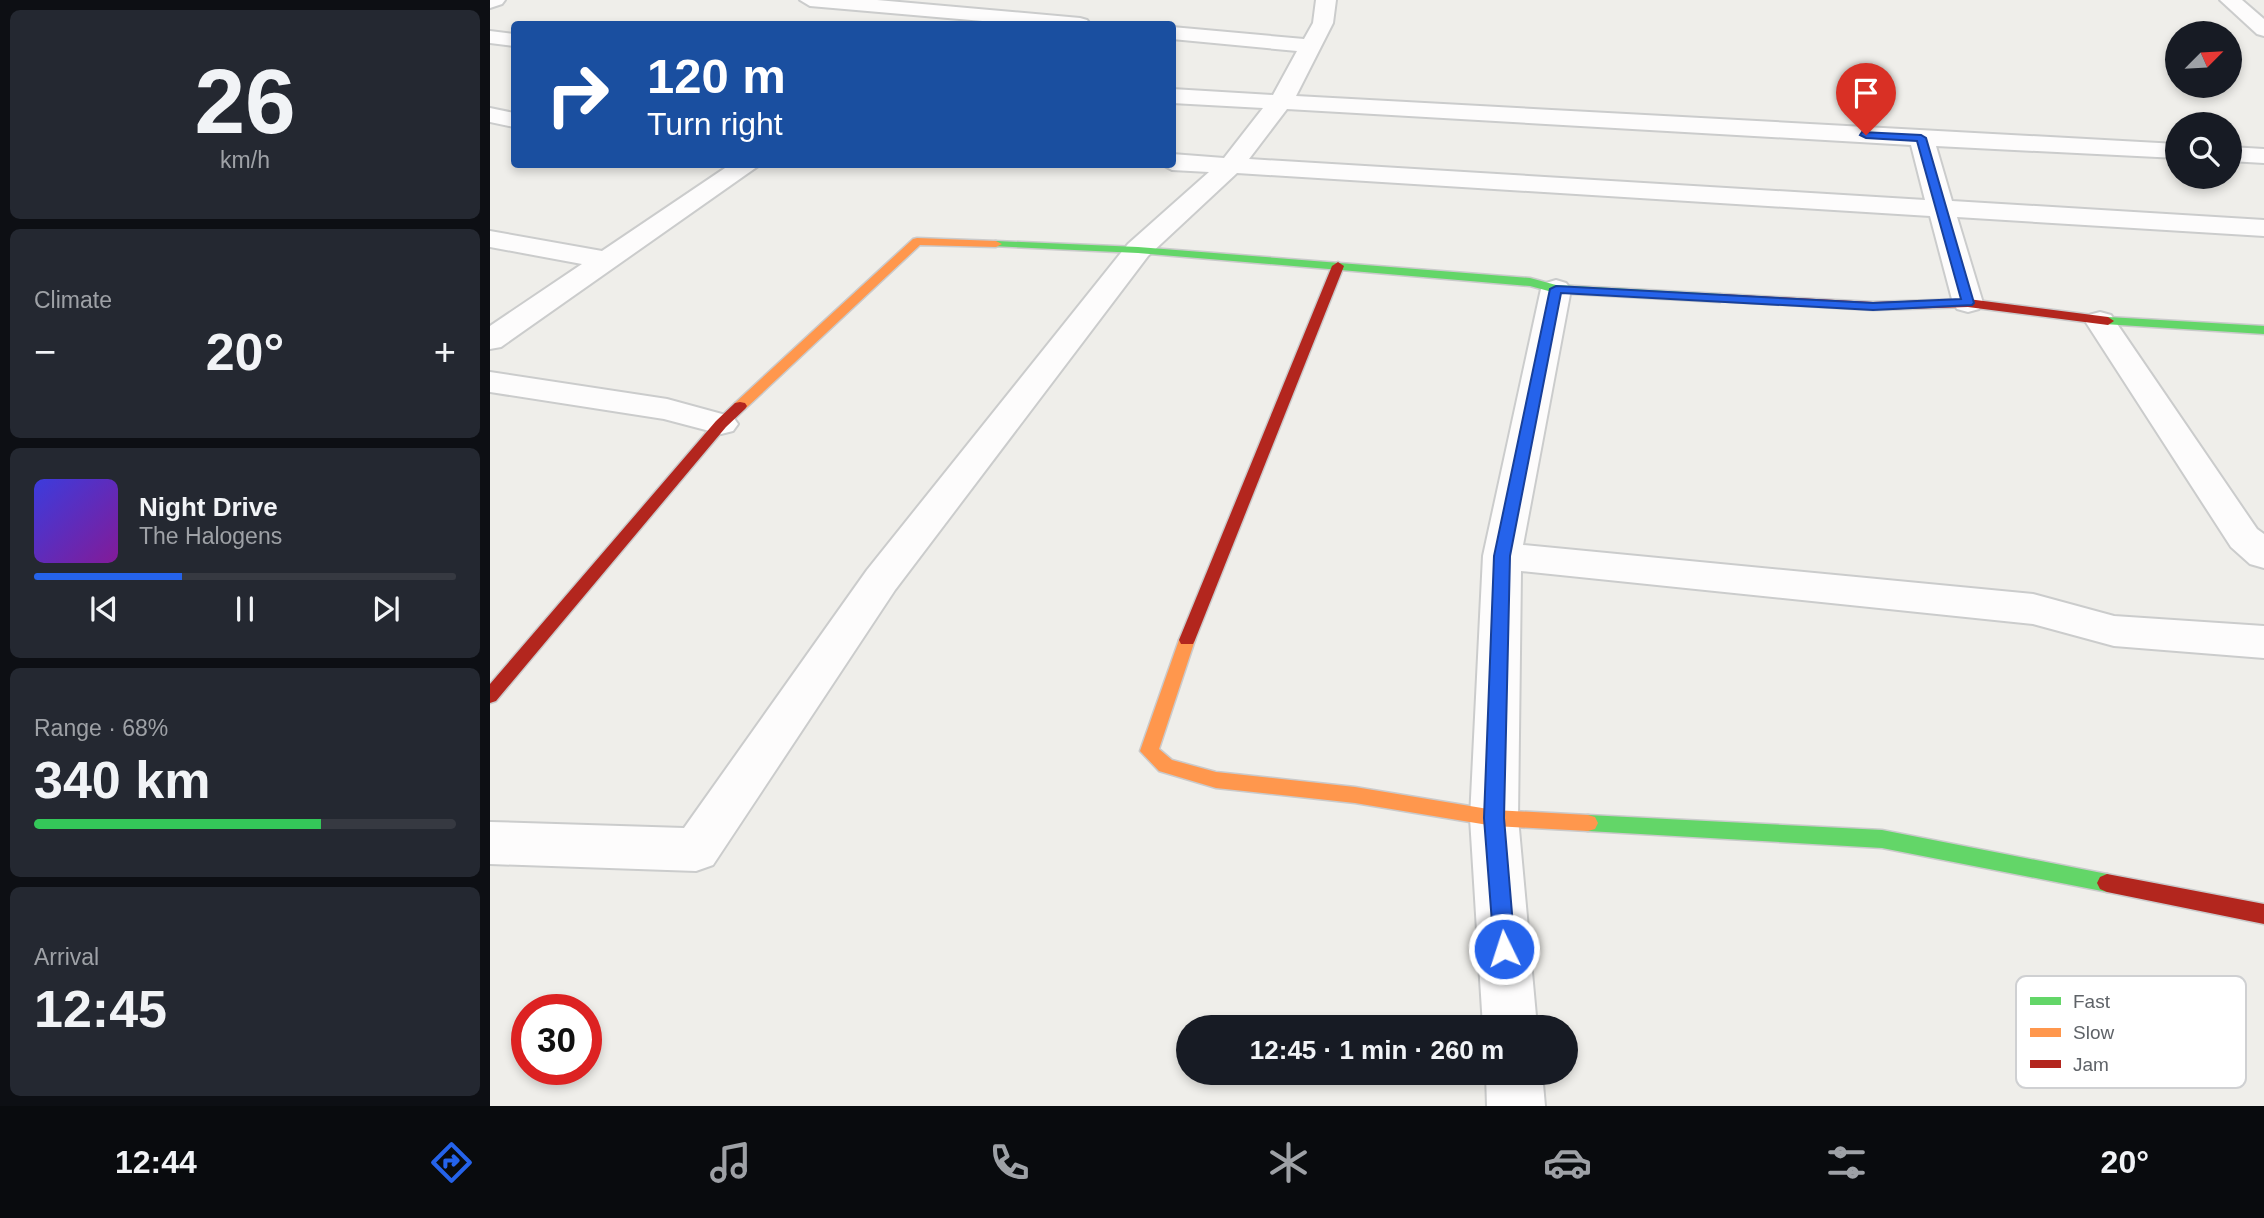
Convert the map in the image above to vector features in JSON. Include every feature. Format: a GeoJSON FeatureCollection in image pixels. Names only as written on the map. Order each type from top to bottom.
{"type":"FeatureCollection","features":[{"type":"Feature","properties":{"kind":"street"},"geometry":{"type":"LineString","coordinates":[[490,2],[495,0]]}},
{"type":"Feature","properties":{"kind":"street"},"geometry":{"type":"LineString","coordinates":[[810,0],[1046,21]]}},
{"type":"Feature","properties":{"kind":"street"},"geometry":{"type":"LineString","coordinates":[[490,843],[696,850],[881,580],[1138,250],[1231,165],[1282,100],[1323,23],[1326,0]]}},
{"type":"Feature","properties":{"kind":"street"},"geometry":{"type":"LineString","coordinates":[[2230,0],[2264,30]]}},
{"type":"Feature","properties":{"kind":"street"},"geometry":{"type":"LineString","coordinates":[[1176,33],[1312,46]]}},
{"type":"Feature","properties":{"kind":"street"},"geometry":{"type":"LineString","coordinates":[[490,37],[511,40]]}},
{"type":"Feature","properties":{"kind":"street"},"geometry":{"type":"LineString","coordinates":[[1176,96],[2165,150]]}},
{"type":"Feature","properties":{"kind":"street"},"geometry":{"type":"LineString","coordinates":[[490,115],[511,119]]}},
{"type":"Feature","properties":{"kind":"street"},"geometry":{"type":"LineString","coordinates":[[1921,138],[1968,303]]}},
{"type":"Feature","properties":{"kind":"street"},"geometry":{"type":"LineString","coordinates":[[1176,162],[2264,228]]}},
{"type":"Feature","properties":{"kind":"street"},"geometry":{"type":"LineString","coordinates":[[490,340],[743,168]]}},
{"type":"Feature","properties":{"kind":"street"},"geometry":{"type":"LineString","coordinates":[[490,239],[605,260]]}},
{"type":"Feature","properties":{"kind":"street"},"geometry":{"type":"LineString","coordinates":[[490,696],[722,424],[917,241],[1138,250],[1530,282],[1556,289],[1873,306],[1968,303],[2100,321],[2264,330]]}},
{"type":"Feature","properties":{"kind":"street"},"geometry":{"type":"LineString","coordinates":[[1338,266],[1185,644],[1149,751],[1166,766],[1216,780],[1355,796],[1494,818],[1882,839],[2264,914]]}},
{"type":"Feature","properties":{"kind":"street"},"geometry":{"type":"LineString","coordinates":[[1509,1015],[1494,818],[1502,556],[1556,289]]}},
{"type":"Feature","properties":{"kind":"street"},"geometry":{"type":"LineString","coordinates":[[2100,321],[2244,538],[2264,555]]}},
{"type":"Feature","properties":{"kind":"street"},"geometry":{"type":"LineString","coordinates":[[490,382],[667,409],[722,424]]}},
{"type":"Feature","properties":{"kind":"street"},"geometry":{"type":"LineString","coordinates":[[1502,556],[2034,609],[2115,631],[2264,642]]}},
{"type":"Feature","properties":{"kind":"street"},"geometry":{"type":"LineString","coordinates":[[1515,1085],[1517,1106]]}},
{"type":"Feature","properties":{"kind":"traffic: fast"},"geometry":{"type":"LineString","coordinates":[[996,244],[1138,250],[1530,282],[1556,289],[1720,298]]}},
{"type":"Feature","properties":{"kind":"traffic: fast"},"geometry":{"type":"LineString","coordinates":[[2108,321],[2264,330]]}},
{"type":"Feature","properties":{"kind":"traffic: fast"},"geometry":{"type":"LineString","coordinates":[[1588,823],[1882,839],[2107,883]]}},
{"type":"Feature","properties":{"kind":"traffic: slow"},"geometry":{"type":"LineString","coordinates":[[740,406],[917,241],[996,244]]}},
{"type":"Feature","properties":{"kind":"traffic: slow"},"geometry":{"type":"LineString","coordinates":[[1187,640],[1149,751],[1166,766],[1216,780],[1355,795],[1494,818],[1588,823]]}},
{"type":"Feature","properties":{"kind":"traffic: jam"},"geometry":{"type":"LineString","coordinates":[[1187,640],[1338,266]]}},
{"type":"Feature","properties":{"kind":"traffic: jam"},"geometry":{"type":"LineString","coordinates":[[1720,298],[1873,306],[1968,303],[2108,321]]}},
{"type":"Feature","properties":{"kind":"traffic: jam"},"geometry":{"type":"LineString","coordinates":[[490,696],[721,424],[740,406]]}},
{"type":"Feature","properties":{"kind":"traffic: jam"},"geometry":{"type":"LineString","coordinates":[[2107,883],[2264,914]]}},
{"type":"Feature","properties":{"kind":"route"},"geometry":{"type":"LineString","coordinates":[[1504,949],[1494,818],[1502,556],[1556,289],[1873,306],[1968,303],[1921,138],[1866,135]]}}]}
